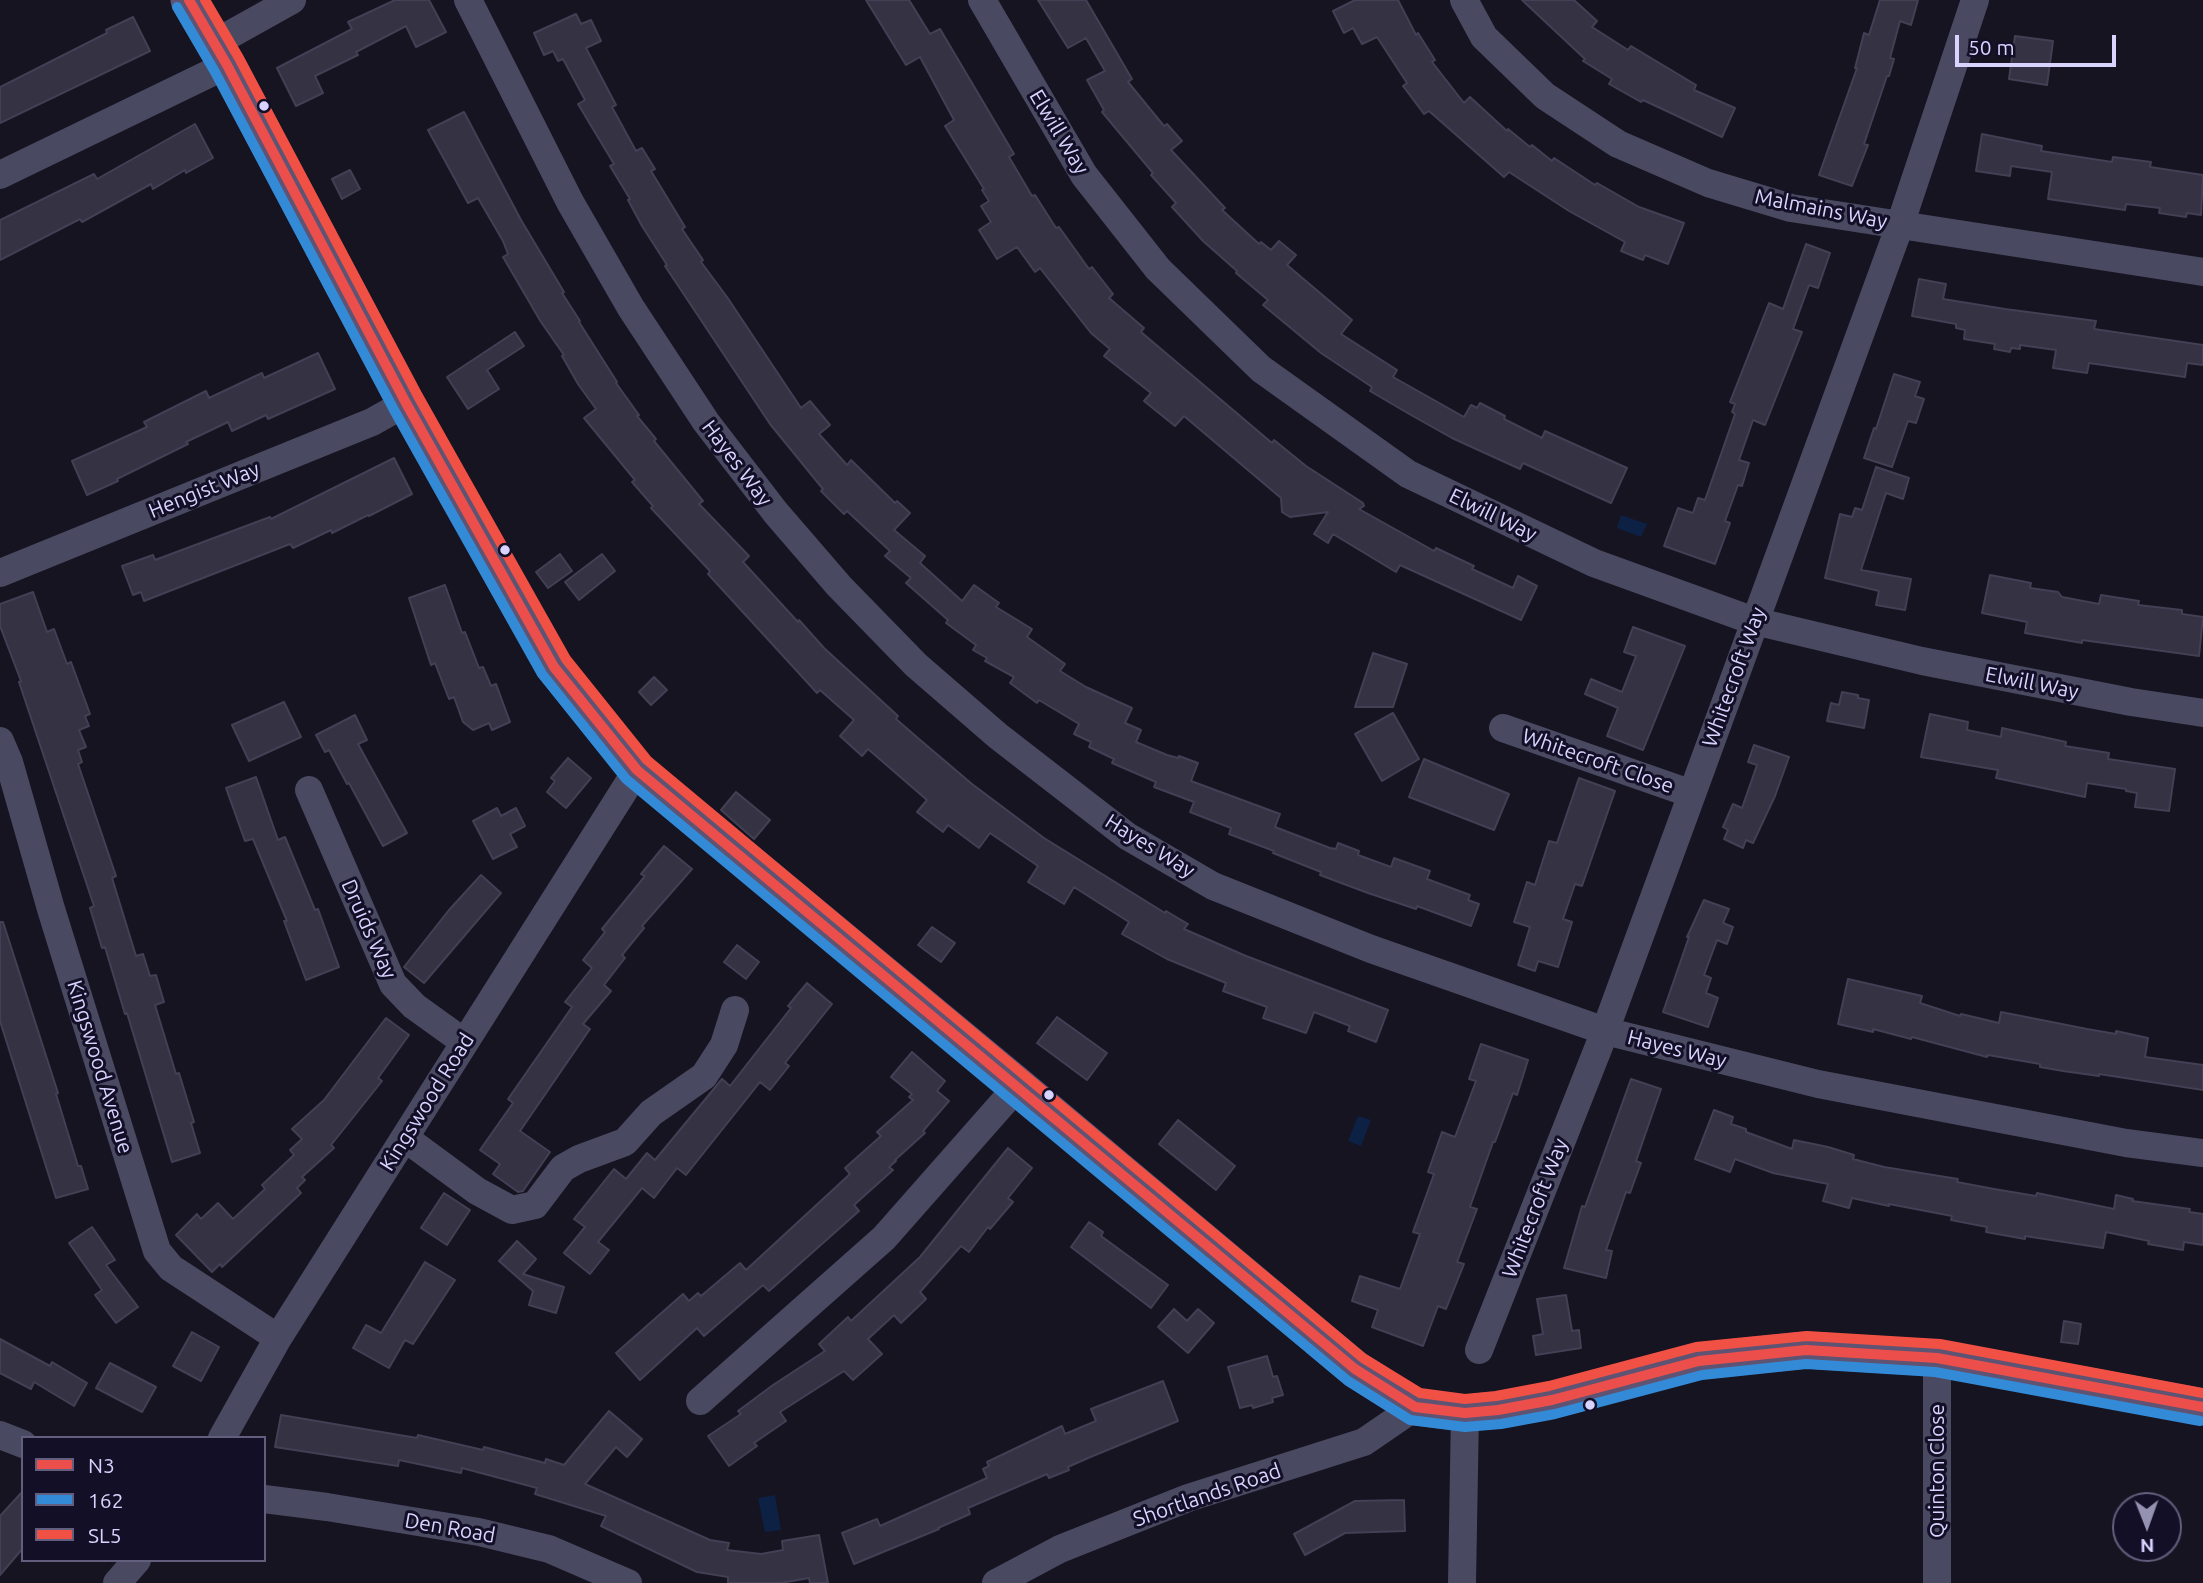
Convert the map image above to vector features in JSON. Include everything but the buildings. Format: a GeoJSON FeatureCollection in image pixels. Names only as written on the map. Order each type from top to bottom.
{"type":"FeatureCollection","features":[{"type":"Feature","properties":{"kind":"main road"},"geometry":{"type":"LineString","coordinates":[[189,0],[221,54],[406,403],[554,667],[636,770],[1355,1369],[1415,1407],[1465,1413],[1552,1400],[1699,1361],[1805,1350],[1937,1358],[2203,1407]]}},
{"type":"Feature","properties":{"kind":"street"},"geometry":{"type":"LineString","coordinates":[[0,176],[221,54],[292,0]]}},
{"type":"Feature","properties":{"kind":"street","name":"Hayes Way"},"geometry":{"type":"LineString","coordinates":[[468,0],[583,225],[631,308],[706,422],[776,513],[821,566],[916,666],[998,736],[1127,836],[1213,886],[1370,949],[1605,1031],[1818,1084],[2126,1143],[2203,1153]]}},
{"type":"Feature","properties":{"kind":"street","name":"Elwill Way"},"geometry":{"type":"LineString","coordinates":[[982,0],[1084,175],[1158,269],[1261,369],[1408,474],[1594,563],[1754,621],[1922,661],[2131,702],[2203,713]]}},
{"type":"Feature","properties":{"kind":"street","name":"Malmains Way"},"geometry":{"type":"LineString","coordinates":[[1464,0],[1485,37],[1545,96],[1618,144],[1707,183],[1791,208],[2203,272]]}},
{"type":"Feature","properties":{"kind":"street","name":"Whitecroft Way"},"geometry":{"type":"LineString","coordinates":[[1479,1350],[1605,1031],[1900,225],[1975,0]]}},
{"type":"Feature","properties":{"kind":"street","name":"Hengist Way"},"geometry":{"type":"LineString","coordinates":[[0,573],[372,422],[406,403]]}},
{"type":"Feature","properties":{"kind":"street","name":"Whitecroft Close"},"geometry":{"type":"LineString","coordinates":[[1503,728],[1692,794]]}},
{"type":"Feature","properties":{"kind":"street","name":"Kingswood Avenue"},"geometry":{"type":"LineString","coordinates":[[0,740],[9,762],[51,909],[157,1251],[171,1268],[278,1338]]}},
{"type":"Feature","properties":{"kind":"street","name":"Kingswood Road"},"geometry":{"type":"LineString","coordinates":[[223,1436],[278,1338],[636,770]]}},
{"type":"Feature","properties":{"kind":"street","name":"Druids Way"},"geometry":{"type":"LineString","coordinates":[[309,790],[393,984],[414,1006],[464,1042]]}},
{"type":"Feature","properties":{"kind":"street"},"geometry":{"type":"LineString","coordinates":[[405,1138],[477,1191],[512,1210],[535,1205],[563,1168],[579,1159],[625,1142],[651,1113],[704,1076],[724,1045],[735,1010]]}},
{"type":"Feature","properties":{"kind":"street"},"geometry":{"type":"LineString","coordinates":[[700,1401],[884,1238],[1018,1086]]}},
{"type":"Feature","properties":{"kind":"street","name":"Quinton Close"},"geometry":{"type":"LineString","coordinates":[[1937,1358],[1937,1583]]}},
{"type":"Feature","properties":{"kind":"street","name":"Shortlands Road"},"geometry":{"type":"LineString","coordinates":[[996,1583],[1060,1549],[1188,1498],[1364,1442],[1415,1407]]}},
{"type":"Feature","properties":{"kind":"street"},"geometry":{"type":"LineString","coordinates":[[1462,1583],[1465,1413]]}},
{"type":"Feature","properties":{"kind":"street"},"geometry":{"type":"LineString","coordinates":[[0,1435],[21,1443]]}},
{"type":"Feature","properties":{"kind":"street","name":"Den Road"},"geometry":{"type":"LineString","coordinates":[[266,1499],[479,1532],[549,1549],[628,1583]]}},
{"type":"Feature","properties":{"kind":"street"},"geometry":{"type":"LineString","coordinates":[[117,1583],[135,1562]]}},
{"type":"Feature","properties":{"kind":"water"},"geometry":{"type":"Polygon","coordinates":[[[1621,515],[1647,524],[1641,537],[1617,528],[1621,515]]]}},
{"type":"Feature","properties":{"kind":"water"},"geometry":{"type":"Polygon","coordinates":[[[1358,1116],[1371,1120],[1361,1146],[1348,1141],[1358,1116]]]}},
{"type":"Feature","properties":{"kind":"water"},"geometry":{"type":"Polygon","coordinates":[[[775,1495],[781,1530],[765,1532],[758,1498],[775,1495]]]}},
{"type":"Feature","properties":{"kind":"transit line","name":"N3"},"geometry":{"type":"LineString","coordinates":[[189,0],[227,65],[406,403],[554,667],[637,770],[1355,1369],[1415,1407],[1465,1413],[1552,1400],[1699,1361],[1806,1350],[1937,1358],[2203,1407]]}},
{"type":"Feature","properties":{"kind":"transit line","name":"SL5"},"geometry":{"type":"LineString","coordinates":[[205,0],[239,58],[418,396],[566,659],[647,760],[1363,1358],[1420,1393],[1465,1399],[1549,1386],[1696,1347],[1807,1336],[1940,1344],[2203,1393]]}},
{"type":"Feature","properties":{"kind":"transit line","name":"162"},"geometry":{"type":"LineString","coordinates":[[177,7],[215,72],[394,410],[542,674],[626,779],[1348,1381],[1410,1420],[1465,1427],[1501,1424],[1555,1414],[1702,1375],[1806,1364],[1935,1372],[2200,1421]]}}]}
